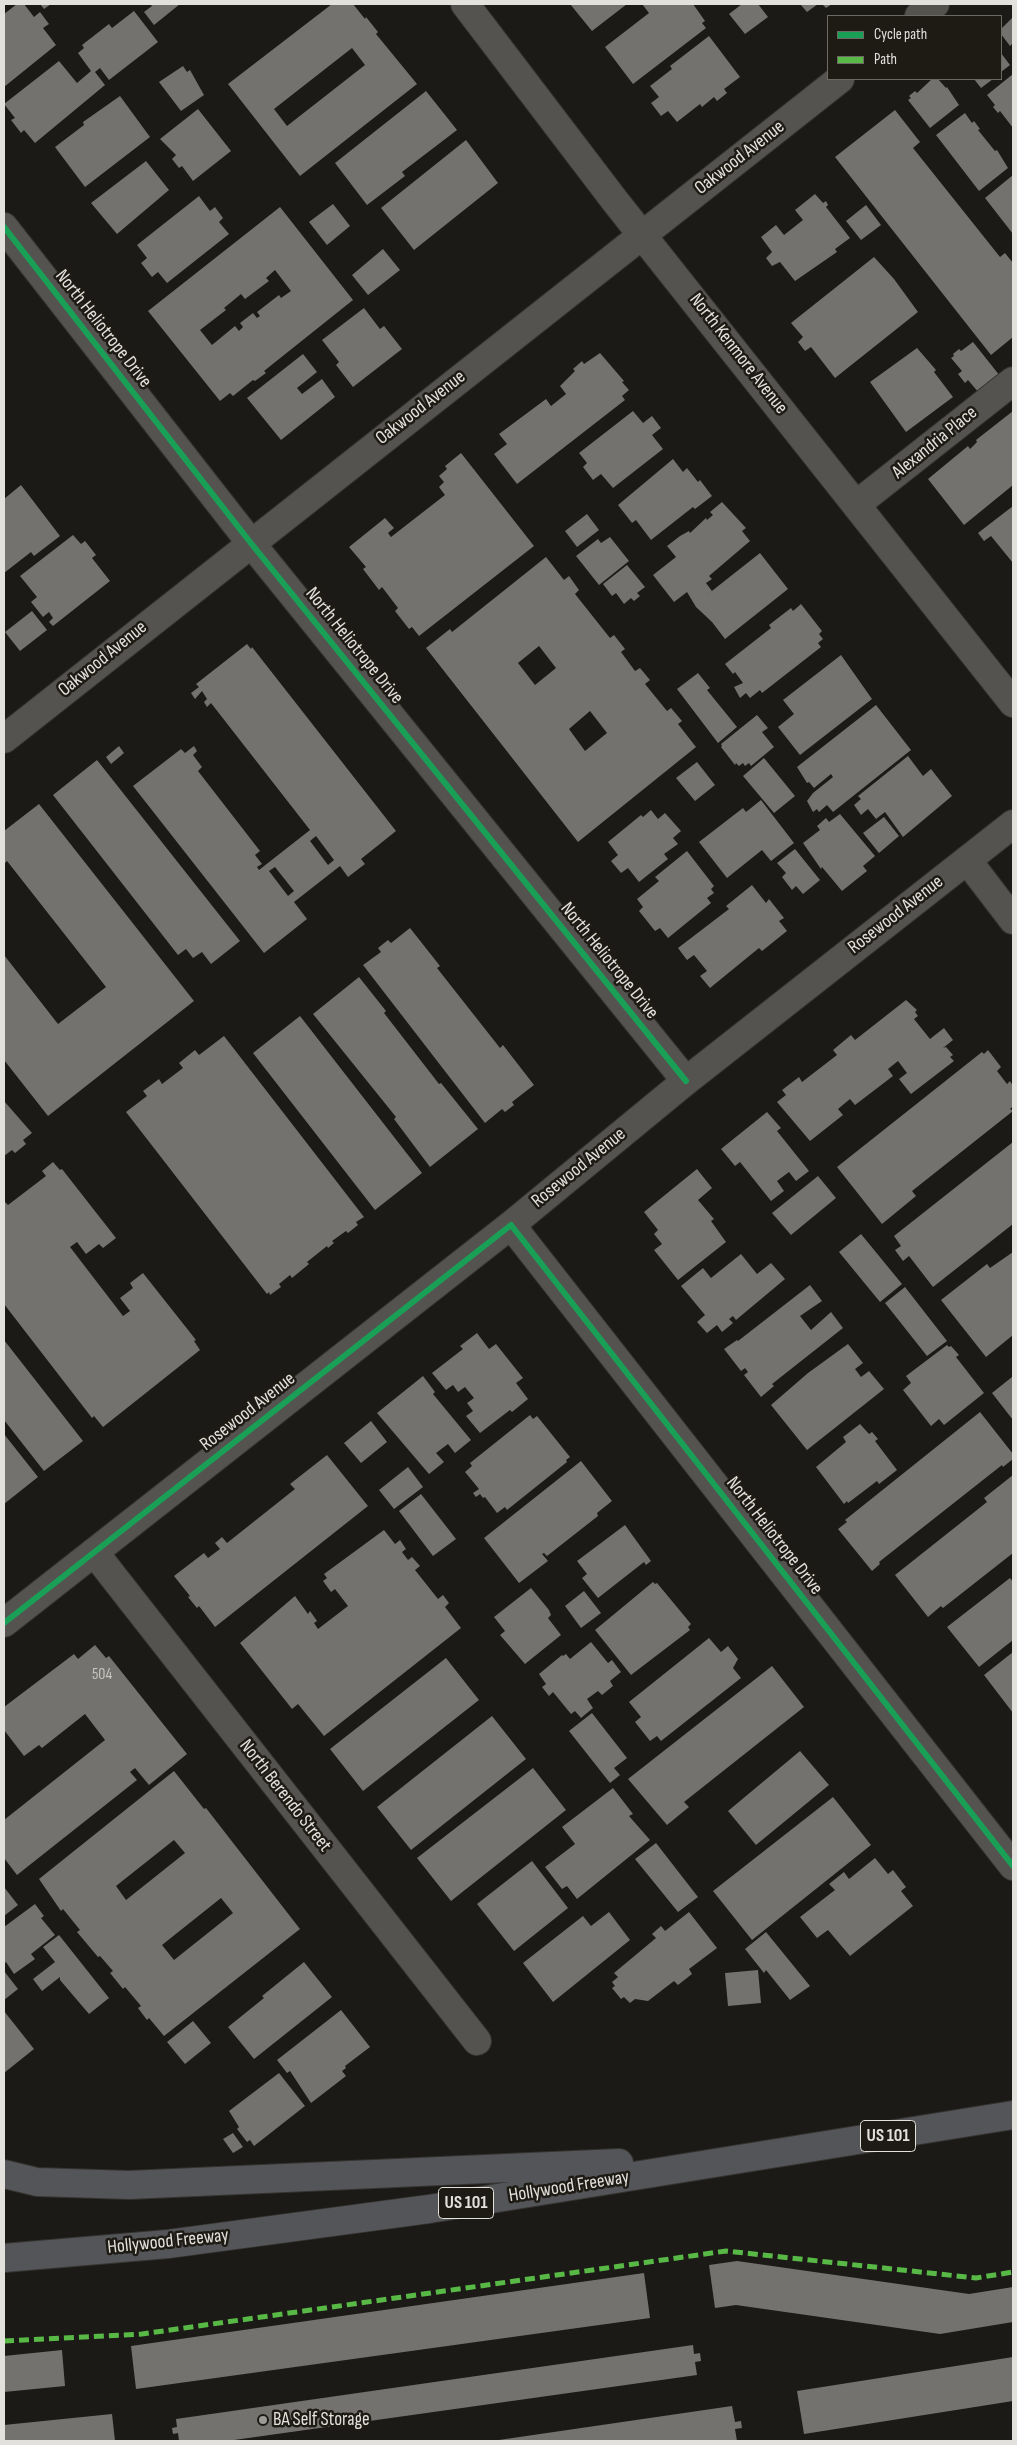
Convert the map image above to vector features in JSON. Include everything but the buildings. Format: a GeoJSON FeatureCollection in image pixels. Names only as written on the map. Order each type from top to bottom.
{"type":"FeatureCollection","features":[{"type":"Feature","properties":{"kind":"highway","name":"Hollywood Freeway"},"geometry":{"type":"LineString","coordinates":[[4,2258],[168,2244],[419,2210],[1013,2115]]}},
{"type":"Feature","properties":{"kind":"highway"},"geometry":{"type":"LineString","coordinates":[[4,2174],[37,2182],[129,2185],[763,2156]]}},
{"type":"Feature","properties":{"kind":"street","name":"North Kenmore Avenue"},"geometry":{"type":"LineString","coordinates":[[465,4],[643,235],[1013,703]]}},
{"type":"Feature","properties":{"kind":"street"},"geometry":{"type":"LineString","coordinates":[[920,15],[935,4]]}},
{"type":"Feature","properties":{"kind":"street","name":"Oakwood Avenue"},"geometry":{"type":"LineString","coordinates":[[4,739],[250,542],[839,80]]}},
{"type":"Feature","properties":{"kind":"street","name":"North Heliotrope Drive"},"geometry":{"type":"LineString","coordinates":[[4,227],[250,542],[686,1081]]}},
{"type":"Feature","properties":{"kind":"street","name":"Alexandria Place"},"geometry":{"type":"LineString","coordinates":[[857,504],[1013,381]]}},
{"type":"Feature","properties":{"kind":"street","name":"Rosewood Avenue"},"geometry":{"type":"LineString","coordinates":[[4,1623],[511,1225],[686,1081],[1013,824]]}},
{"type":"Feature","properties":{"kind":"street"},"geometry":{"type":"LineString","coordinates":[[967,860],[1013,920]]}},
{"type":"Feature","properties":{"kind":"street","name":"North Heliotrope Drive"},"geometry":{"type":"LineString","coordinates":[[511,1225],[1013,1866]]}},
{"type":"Feature","properties":{"kind":"street","name":"North Berendo Street"},"geometry":{"type":"LineString","coordinates":[[94,1552],[477,2041]]}},
{"type":"Feature","properties":{"kind":"marked path"},"geometry":{"type":"LineString","coordinates":[[4,2341],[142,2334],[726,2251],[976,2278],[1013,2272]]}},
{"type":"Feature","properties":{"kind":"cycle path"},"geometry":{"type":"LineString","coordinates":[[4,227],[250,542],[686,1081]]}},
{"type":"Feature","properties":{"kind":"cycle path"},"geometry":{"type":"LineString","coordinates":[[4,1623],[511,1225],[1013,1866]]}},
{"type":"Feature","properties":{"kind":"place","name":"BA Self Storage"},"geometry":{"type":"Point","coordinates":[263,2420]}}]}
